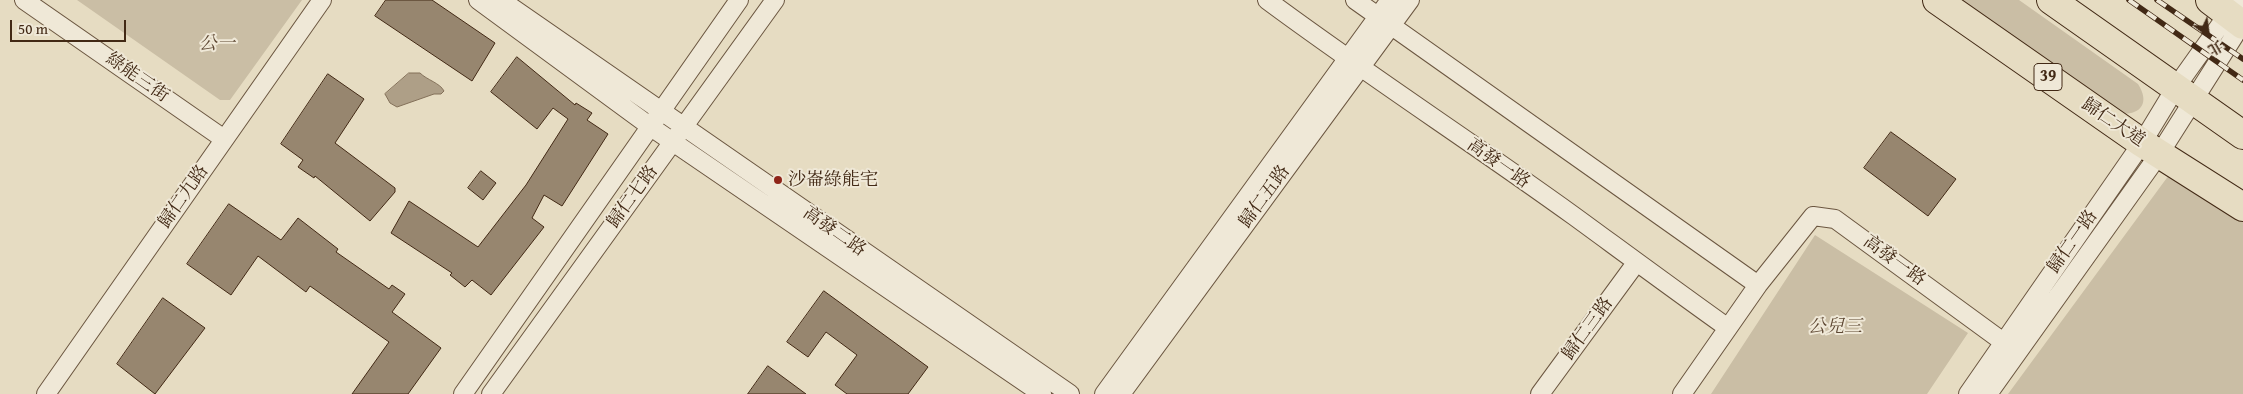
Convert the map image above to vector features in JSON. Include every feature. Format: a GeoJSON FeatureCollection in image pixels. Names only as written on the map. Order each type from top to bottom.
{"type":"FeatureCollection","features":[{"type":"Feature","properties":{"kind":"main road","name":"歸仁大道"},"geometry":{"type":"LineString","coordinates":[[1937,0],[2151,148],[2243,207]]}},
{"type":"Feature","properties":{"kind":"main road"},"geometry":{"type":"LineString","coordinates":[[2051,0],[2243,135]]}},
{"type":"Feature","properties":{"kind":"street","name":"綠能三街"},"geometry":{"type":"LineString","coordinates":[[24,0],[224,138]]}},
{"type":"Feature","properties":{"kind":"street","name":"歸仁九路"},"geometry":{"type":"LineString","coordinates":[[46,394],[322,0]]}},
{"type":"Feature","properties":{"kind":"street","name":"高發二路"},"geometry":{"type":"LineString","coordinates":[[478,0],[651,127],[678,134],[1070,394]]}},
{"type":"Feature","properties":{"kind":"street","name":"高發二路"},"geometry":{"type":"LineString","coordinates":[[500,0],[662,112],[678,134],[1042,394]]}},
{"type":"Feature","properties":{"kind":"street","name":"歸仁七路"},"geometry":{"type":"LineString","coordinates":[[463,394],[739,0]]}},
{"type":"Feature","properties":{"kind":"street","name":"歸仁七路"},"geometry":{"type":"LineString","coordinates":[[491,394],[775,0]]}},
{"type":"Feature","properties":{"kind":"street","name":"高發一路"},"geometry":{"type":"LineString","coordinates":[[1267,0],[1354,64],[1574,216],[1636,263],[1728,328]]}},
{"type":"Feature","properties":{"kind":"street"},"geometry":{"type":"LineString","coordinates":[[1354,0],[1758,285]]}},
{"type":"Feature","properties":{"kind":"street","name":"歸仁五路"},"geometry":{"type":"LineString","coordinates":[[1385,22],[1390,0]]}},
{"type":"Feature","properties":{"kind":"street","name":"歸仁五路"},"geometry":{"type":"LineString","coordinates":[[1104,394],[1385,22],[1410,0]]}},
{"type":"Feature","properties":{"kind":"street","name":"歸仁一路"},"geometry":{"type":"LineString","coordinates":[[1968,394],[2011,346],[2151,148],[2234,14]]}},
{"type":"Feature","properties":{"kind":"street","name":"歸仁五路"},"geometry":{"type":"LineString","coordinates":[[1121,394],[1354,64]]}},
{"type":"Feature","properties":{"kind":"street","name":"高發一路"},"geometry":{"type":"LineString","coordinates":[[1682,394],[1758,285],[1813,216],[1835,219],[2011,346]]}},
{"type":"Feature","properties":{"kind":"street","name":"歸仁三路"},"geometry":{"type":"LineString","coordinates":[[1540,394],[1636,263]]}},
{"type":"Feature","properties":{"kind":"street","name":"歸仁一路"},"geometry":{"type":"LineString","coordinates":[[1988,394],[2011,346]]}},
{"type":"Feature","properties":{"kind":"green space","name":"公一"},"geometry":{"type":"Polygon","coordinates":[[[77,0],[302,0],[230,100],[220,100],[77,0]]]}},
{"type":"Feature","properties":{"kind":"green space"},"geometry":{"type":"Polygon","coordinates":[[[1952,0],[2019,0],[2138,84],[2142,92],[2143,104],[2136,111],[2130,113],[2115,113],[1952,0]]]}},
{"type":"Feature","properties":{"kind":"green space"},"geometry":{"type":"Polygon","coordinates":[[[2180,160],[2243,202],[2243,394],[2008,394],[2180,160]]]}},
{"type":"Feature","properties":{"kind":"green space","name":"公兒三"},"geometry":{"type":"Polygon","coordinates":[[[1815,235],[1968,333],[1927,394],[1711,394],[1815,235]]]}},
{"type":"Feature","properties":{"kind":"shaded area"},"geometry":{"type":"Polygon","coordinates":[[[409,73],[420,73],[440,86],[444,91],[441,94],[434,94],[397,107],[390,103],[385,94],[409,73]]]}},
{"type":"Feature","properties":{"kind":"building"},"geometry":{"type":"Polygon","coordinates":[[[386,0],[432,0],[495,43],[472,81],[375,16],[386,0]]]}},
{"type":"Feature","properties":{"kind":"building"},"geometry":{"type":"Polygon","coordinates":[[[517,57],[575,105],[576,103],[592,113],[587,120],[608,134],[562,206],[544,195],[532,218],[544,227],[491,295],[472,280],[465,287],[450,275],[452,273],[391,233],[409,201],[478,247],[526,185],[568,119],[553,108],[537,129],[491,92],[517,57]]]}},
{"type":"Feature","properties":{"kind":"building"},"geometry":{"type":"Polygon","coordinates":[[[328,74],[364,99],[335,143],[395,188],[395,192],[370,221],[315,176],[314,178],[298,167],[303,160],[281,144],[328,74]]]}},
{"type":"Feature","properties":{"kind":"building"},"geometry":{"type":"Polygon","coordinates":[[[1891,132],[1956,179],[1928,216],[1864,168],[1891,132]]]}},
{"type":"Feature","properties":{"kind":"building"},"geometry":{"type":"Polygon","coordinates":[[[481,171],[496,183],[483,200],[468,188],[481,171]]]}},
{"type":"Feature","properties":{"kind":"building"},"geometry":{"type":"Polygon","coordinates":[[[229,204],[281,240],[298,218],[338,249],[336,252],[389,289],[392,285],[405,294],[392,312],[441,348],[408,394],[352,394],[389,342],[310,286],[306,292],[258,256],[231,295],[187,264],[229,204]]]}},
{"type":"Feature","properties":{"kind":"building"},"geometry":{"type":"Polygon","coordinates":[[[824,291],[928,367],[908,394],[847,394],[835,385],[857,355],[826,332],[808,357],[787,342],[824,291]]]}},
{"type":"Feature","properties":{"kind":"building"},"geometry":{"type":"Polygon","coordinates":[[[163,298],[205,328],[155,394],[117,364],[163,298]]]}},
{"type":"Feature","properties":{"kind":"building"},"geometry":{"type":"Polygon","coordinates":[[[768,366],[806,394],[748,394],[768,366]]]}},
{"type":"Feature","properties":{"kind":"railway"},"geometry":{"type":"LineString","coordinates":[[2129,0],[2243,80]]}},
{"type":"Feature","properties":{"kind":"railway"},"geometry":{"type":"LineString","coordinates":[[2157,0],[2243,59]]}},
{"type":"Feature","properties":{"kind":"place","name":"沙崙綠能宅"},"geometry":{"type":"Point","coordinates":[778,180]}}]}
